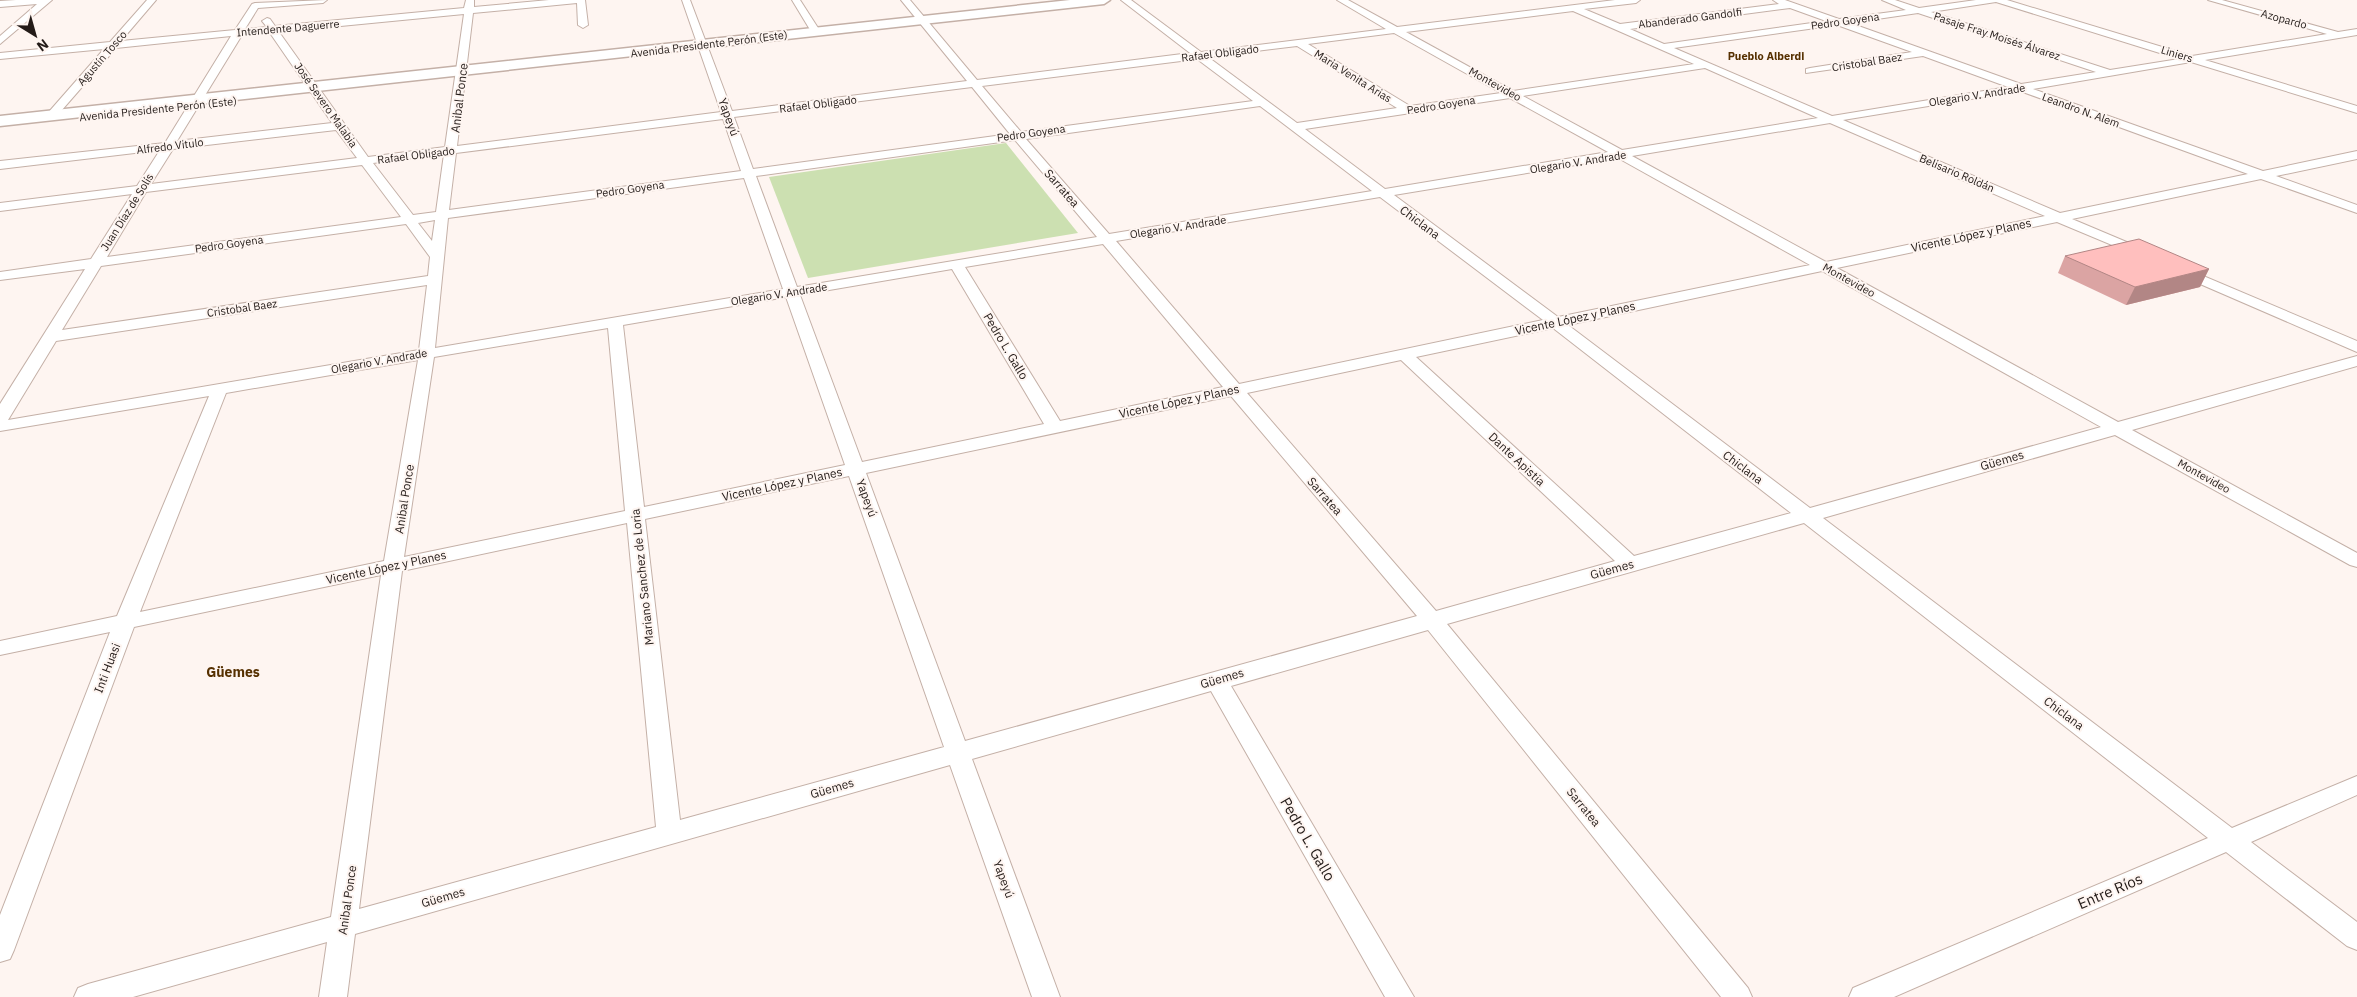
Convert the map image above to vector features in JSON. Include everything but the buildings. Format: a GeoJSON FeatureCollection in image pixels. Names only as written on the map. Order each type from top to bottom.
{"type":"FeatureCollection","features":[{"type":"Feature","properties":{"kind":"main road","name":"Avenida Presidente Perón (Este)"},"geometry":{"type":"LineString","coordinates":[[0,121],[298,93],[315,88],[462,71],[1104,0]]}},
{"type":"Feature","properties":{"kind":"main road","name":"Avenida Presidente Perón (Este)"},"geometry":{"type":"LineString","coordinates":[[0,126],[195,102]]}},
{"type":"Feature","properties":{"kind":"street"},"geometry":{"type":"LineString","coordinates":[[0,4],[47,0]]}},
{"type":"Feature","properties":{"kind":"street"},"geometry":{"type":"LineString","coordinates":[[0,41],[47,0]]}},
{"type":"Feature","properties":{"kind":"street","name":"Agustín Tosco"},"geometry":{"type":"LineString","coordinates":[[51,116],[152,0]]}},
{"type":"Feature","properties":{"kind":"street"},"geometry":{"type":"LineString","coordinates":[[252,2],[323,0]]}},
{"type":"Feature","properties":{"kind":"street","name":"Anibal Ponce"},"geometry":{"type":"LineString","coordinates":[[332,997],[394,565],[427,353],[442,216],[470,0]]}},
{"type":"Feature","properties":{"kind":"street","name":"Intendente Daguerre"},"geometry":{"type":"LineString","coordinates":[[0,56],[577,0]]}},
{"type":"Feature","properties":{"kind":"street"},"geometry":{"type":"LineString","coordinates":[[581,0],[583,25]]}},
{"type":"Feature","properties":{"kind":"street","name":"Yapeyú"},"geometry":{"type":"LineString","coordinates":[[686,0],[700,45],[729,115],[1046,997]]}},
{"type":"Feature","properties":{"kind":"street"},"geometry":{"type":"LineString","coordinates":[[796,0],[815,31]]}},
{"type":"Feature","properties":{"kind":"street","name":"Sarratea"},"geometry":{"type":"LineString","coordinates":[[905,0],[1017,135],[1431,619],[1738,997]]}},
{"type":"Feature","properties":{"kind":"street","name":"Chiclana"},"geometry":{"type":"LineString","coordinates":[[1125,0],[1555,322],[2357,938]]}},
{"type":"Feature","properties":{"kind":"street","name":"Montevideo"},"geometry":{"type":"LineString","coordinates":[[1341,0],[2357,561]]}},
{"type":"Feature","properties":{"kind":"street","name":"Belisario Roldán"},"geometry":{"type":"LineString","coordinates":[[1556,0],[2357,347]]}},
{"type":"Feature","properties":{"kind":"street","name":"Rafael Obligado"},"geometry":{"type":"LineString","coordinates":[[0,208],[1636,0]]}},
{"type":"Feature","properties":{"kind":"street","name":"Leandro N. Alem"},"geometry":{"type":"LineString","coordinates":[[1777,0],[2357,209]]}},
{"type":"Feature","properties":{"kind":"street","name":"Pasaje Fray Moisés Álvarez"},"geometry":{"type":"LineString","coordinates":[[1886,0],[2109,73]]}},
{"type":"Feature","properties":{"kind":"street","name":"Pedro Goyena"},"geometry":{"type":"LineString","coordinates":[[1664,46],[1997,0]]}},
{"type":"Feature","properties":{"kind":"street","name":"Liniers"},"geometry":{"type":"LineString","coordinates":[[1997,0],[2357,110]]}},
{"type":"Feature","properties":{"kind":"street","name":"Azopardo"},"geometry":{"type":"LineString","coordinates":[[2212,0],[2357,39]]}},
{"type":"Feature","properties":{"kind":"street","name":"José Severo Malabia"},"geometry":{"type":"LineString","coordinates":[[252,2],[315,88],[339,126],[438,258]]}},
{"type":"Feature","properties":{"kind":"street","name":"Juan Díaz de Solís"},"geometry":{"type":"LineString","coordinates":[[0,418],[167,146],[240,33],[252,2]]}},
{"type":"Feature","properties":{"kind":"street","name":"Abanderado Gandolfi"},"geometry":{"type":"LineString","coordinates":[[1620,27],[1791,5]]}},
{"type":"Feature","properties":{"kind":"street","name":"Olegario V. Andrade"},"geometry":{"type":"LineString","coordinates":[[0,426],[1106,239],[1623,155],[2357,32]]}},
{"type":"Feature","properties":{"kind":"street","name":"Maria Venita Arias"},"geometry":{"type":"LineString","coordinates":[[1299,43],[1408,110]]}},
{"type":"Feature","properties":{"kind":"street","name":"Cristobal Baez"},"geometry":{"type":"LineString","coordinates":[[1810,71],[1924,53]]}},
{"type":"Feature","properties":{"kind":"street","name":"Pedro Goyena"},"geometry":{"type":"LineString","coordinates":[[1295,127],[1706,65]]}},
{"type":"Feature","properties":{"kind":"street","name":"Pedro Goyena"},"geometry":{"type":"LineString","coordinates":[[0,276],[1261,102]]}},
{"type":"Feature","properties":{"kind":"street","name":"Alfredo Vitulo"},"geometry":{"type":"LineString","coordinates":[[0,166],[339,126]]}},
{"type":"Feature","properties":{"kind":"street","name":"Vicente López y Planes"},"geometry":{"type":"LineString","coordinates":[[0,648],[2057,216],[2357,155]]}},
{"type":"Feature","properties":{"kind":"street","name":"Pedro L. Gallo"},"geometry":{"type":"LineString","coordinates":[[957,265],[1055,427]]}},
{"type":"Feature","properties":{"kind":"street","name":"Cristobal Baez"},"geometry":{"type":"LineString","coordinates":[[49,337],[436,279]]}},
{"type":"Feature","properties":{"kind":"street","name":"Mariano Sanchez de Loria"},"geometry":{"type":"LineString","coordinates":[[615,322],[670,833]]}},
{"type":"Feature","properties":{"kind":"street","name":"Dante Apistia"},"geometry":{"type":"LineString","coordinates":[[1404,354],[1630,564]]}},
{"type":"Feature","properties":{"kind":"street","name":"Güemes"},"geometry":{"type":"LineString","coordinates":[[88,997],[2357,361]]}},
{"type":"Feature","properties":{"kind":"street","name":"Inti Huasi"},"geometry":{"type":"LineString","coordinates":[[0,950],[125,622],[220,388]]}},
{"type":"Feature","properties":{"kind":"street","name":"Pedro L. Gallo"},"geometry":{"type":"LineString","coordinates":[[1216,680],[1400,997]]}},
{"type":"Feature","properties":{"kind":"street","name":"Entre Ríos"},"geometry":{"type":"LineString","coordinates":[[1863,997],[2357,785]]}},
{"type":"Feature","properties":{"kind":"green space"},"geometry":{"type":"Polygon","coordinates":[[[1006,143],[1078,233],[808,278],[769,177],[1006,143]]]}},
{"type":"Feature","properties":{"kind":"district","name":"Pueblo Alberdi"},"geometry":{"type":"Point","coordinates":[1766,56]}},
{"type":"Feature","properties":{"kind":"district","name":"Güemes"},"geometry":{"type":"Point","coordinates":[233,672]}}]}
